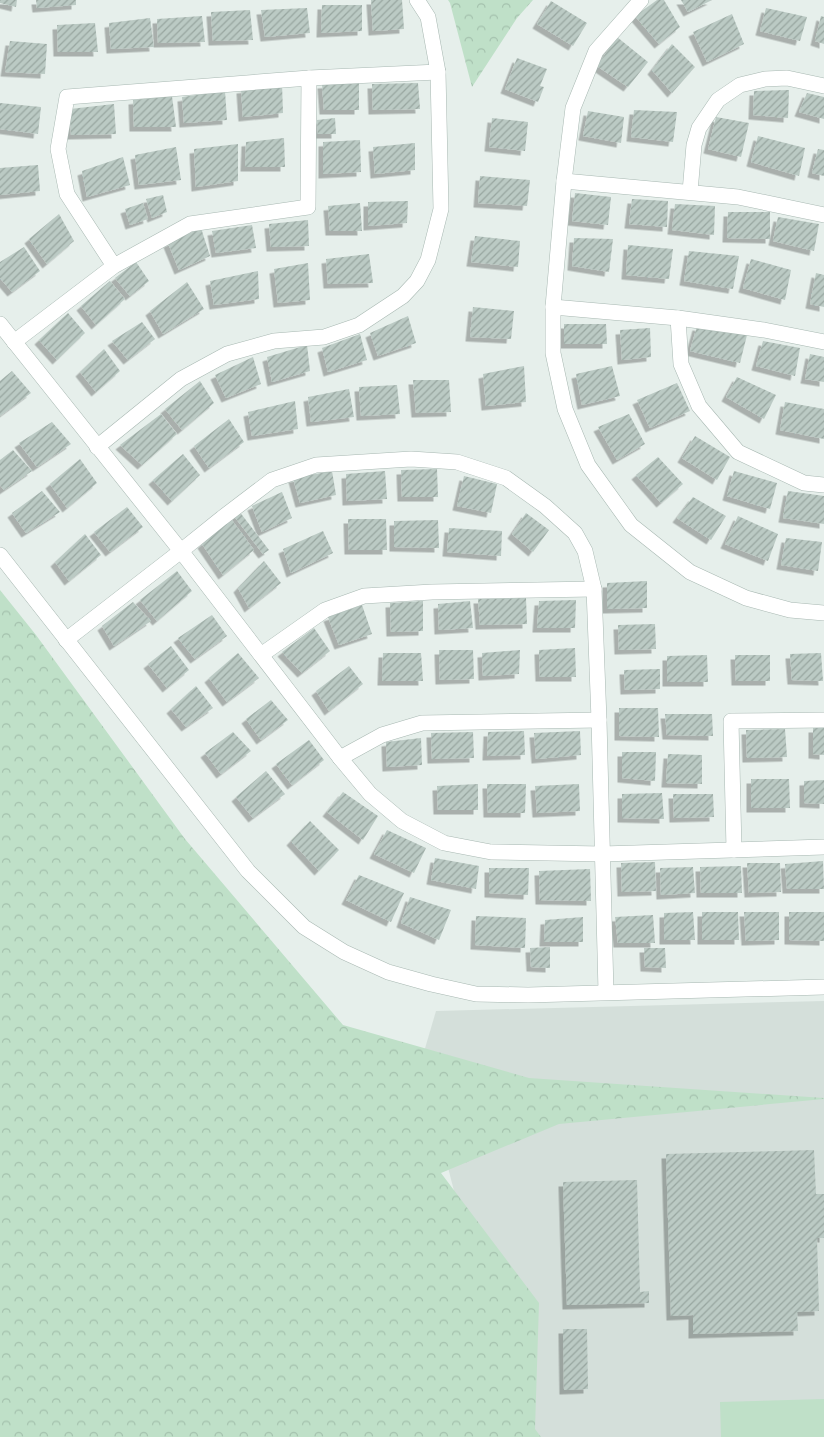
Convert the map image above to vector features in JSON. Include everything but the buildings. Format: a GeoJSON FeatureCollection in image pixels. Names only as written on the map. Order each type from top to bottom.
{"type":"FeatureCollection","features":[{"type":"Feature","properties":{"kind":"street"},"geometry":{"type":"LineString","coordinates":[[97,447],[182,379],[227,354],[274,341],[324,337],[359,325],[403,296],[417,281],[428,260],[441,210],[438,72],[428,17],[417,0]]}},
{"type":"Feature","properties":{"kind":"street"},"geometry":{"type":"LineString","coordinates":[[641,0],[596,51],[573,108],[564,181],[553,307],[553,353],[565,409],[588,465],[632,525],[690,572],[746,598],[790,610],[824,613]]}},
{"type":"Feature","properties":{"kind":"street"},"geometry":{"type":"LineString","coordinates":[[114,266],[67,194],[58,149],[67,97],[309,78],[438,72]]}},
{"type":"Feature","properties":{"kind":"street"},"geometry":{"type":"LineString","coordinates":[[14,342],[114,266],[190,224],[308,207],[309,78]]}},
{"type":"Feature","properties":{"kind":"street"},"geometry":{"type":"LineString","coordinates":[[690,192],[694,145],[699,128],[718,100],[740,85],[765,79],[787,78],[824,86]]}},
{"type":"Feature","properties":{"kind":"street"},"geometry":{"type":"LineString","coordinates":[[564,181],[738,197],[824,215]]}},
{"type":"Feature","properties":{"kind":"street"},"geometry":{"type":"LineString","coordinates":[[553,307],[678,318],[764,330],[824,342]]}},
{"type":"Feature","properties":{"kind":"street"},"geometry":{"type":"LineString","coordinates":[[678,318],[681,364],[699,406],[738,452],[804,483],[824,484]]}},
{"type":"Feature","properties":{"kind":"street"},"geometry":{"type":"LineString","coordinates":[[0,324],[261,654],[340,758],[370,794],[402,821],[444,843],[491,852],[602,854],[824,848]]}},
{"type":"Feature","properties":{"kind":"street"},"geometry":{"type":"LineString","coordinates":[[66,640],[272,480],[316,465],[411,459],[457,462],[506,478],[546,506],[575,532],[585,551],[594,589],[606,992]]}},
{"type":"Feature","properties":{"kind":"street"},"geometry":{"type":"LineString","coordinates":[[0,555],[248,870],[304,927],[344,952],[388,972],[476,994],[528,995],[824,987]]}},
{"type":"Feature","properties":{"kind":"street"},"geometry":{"type":"LineString","coordinates":[[261,654],[326,610],[364,596],[432,592],[594,589]]}},
{"type":"Feature","properties":{"kind":"street"},"geometry":{"type":"LineString","coordinates":[[340,758],[382,735],[422,723],[599,720]]}},
{"type":"Feature","properties":{"kind":"street"},"geometry":{"type":"LineString","coordinates":[[734,850],[731,721],[824,720]]}},
{"type":"Feature","properties":{"kind":"shaded area"},"geometry":{"type":"Polygon","coordinates":[[[824,1001],[824,1437],[517,1437],[421,1062],[436,1011],[824,1001]]]}},
{"type":"Feature","properties":{"kind":"green space"},"geometry":{"type":"Polygon","coordinates":[[[448,0],[533,0],[517,18],[472,87],[450,3],[448,0]]]}},
{"type":"Feature","properties":{"kind":"green space"},"geometry":{"type":"Polygon","coordinates":[[[0,590],[36,635],[185,839],[343,1025],[529,1078],[824,1098],[559,1124],[441,1173],[539,1303],[535,1429],[541,1437],[0,1437],[0,590]]]}},
{"type":"Feature","properties":{"kind":"green space"},"geometry":{"type":"Polygon","coordinates":[[[824,1399],[824,1437],[721,1437],[720,1402],[824,1399]]]}}]}
